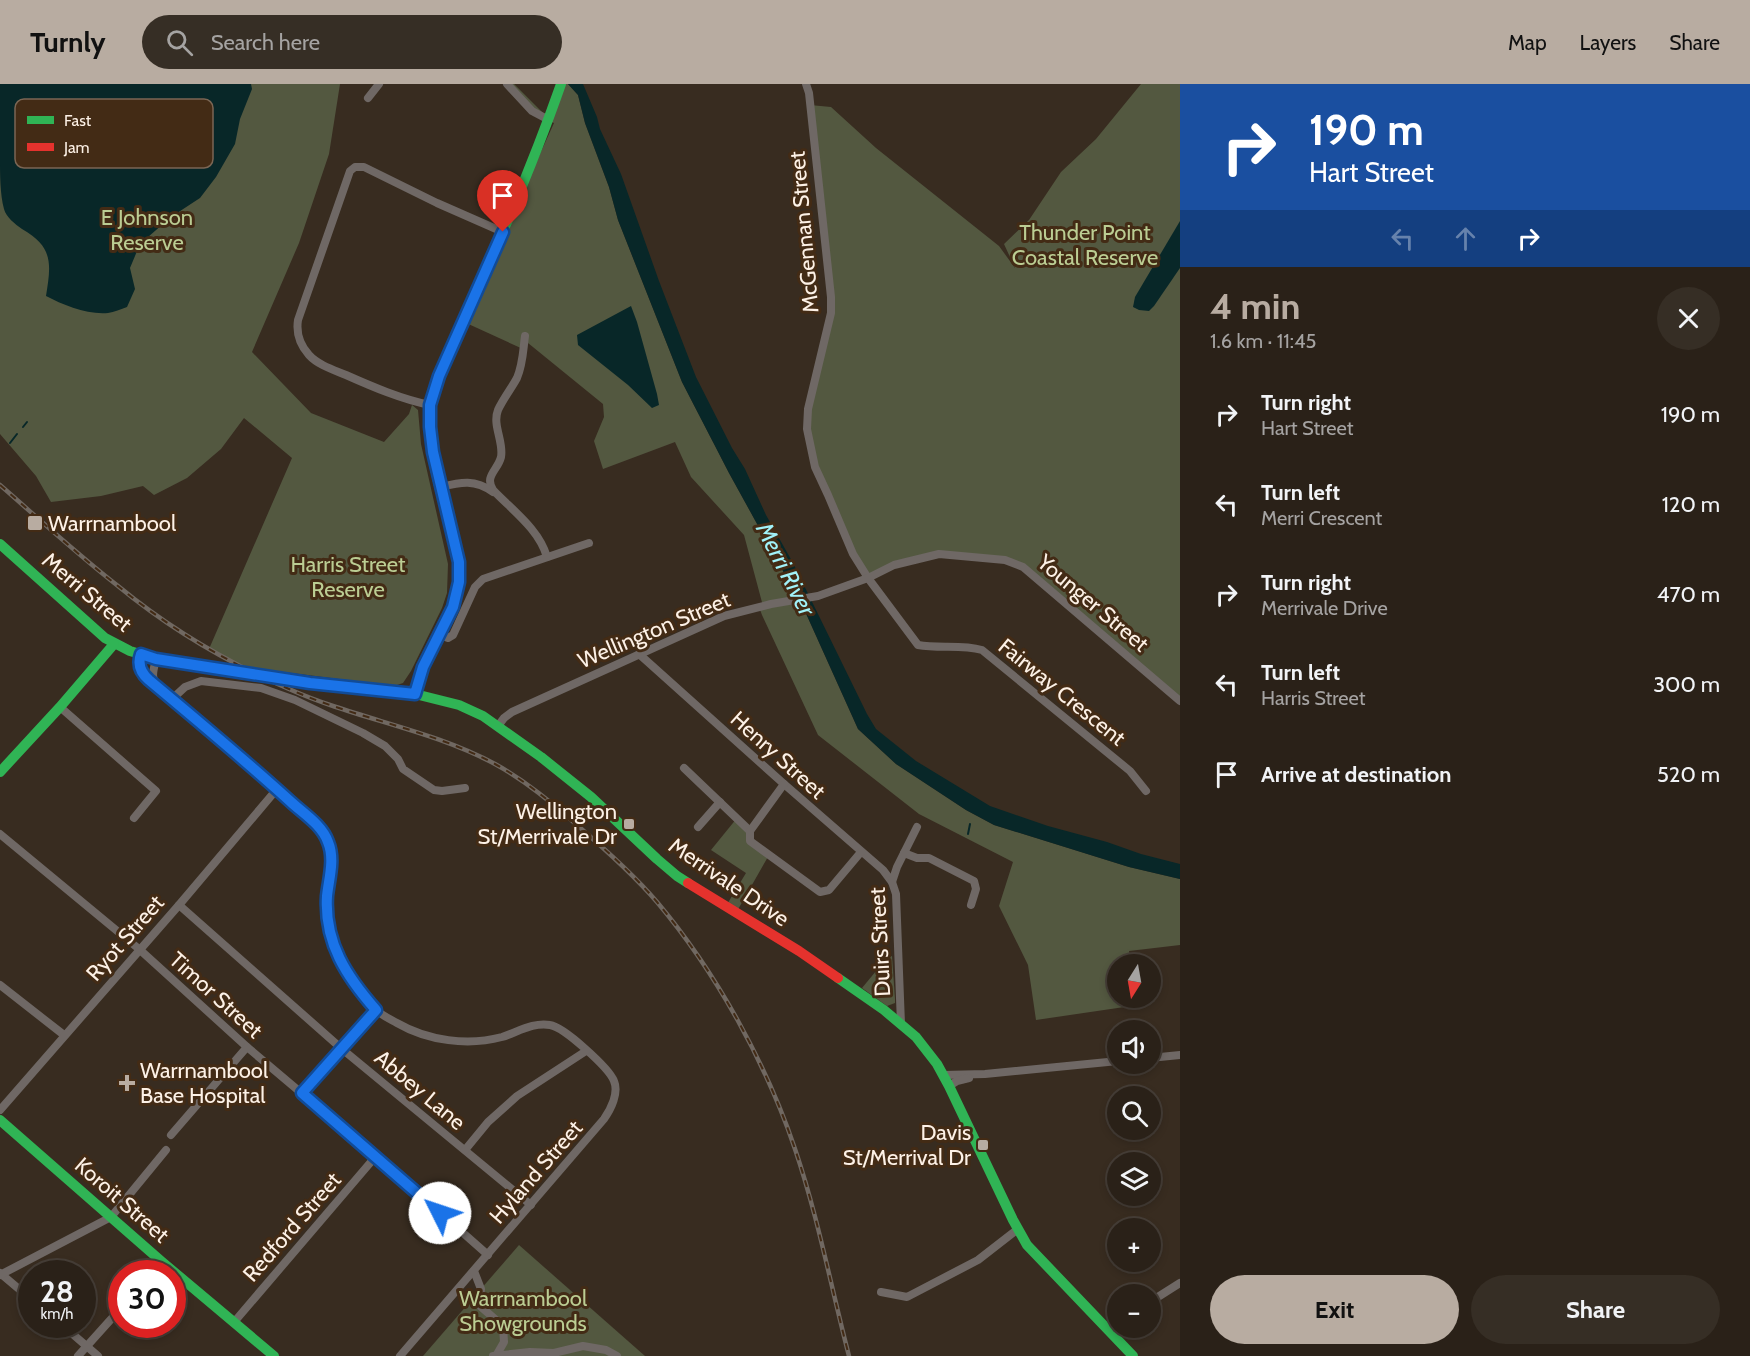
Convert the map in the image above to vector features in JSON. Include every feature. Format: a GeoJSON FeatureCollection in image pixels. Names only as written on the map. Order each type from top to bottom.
{"type":"FeatureCollection","features":[{"type":"Feature","properties":{"kind":"street"},"geometry":{"type":"LineString","coordinates":[[368,98],[379,84]]}},
{"type":"Feature","properties":{"kind":"street"},"geometry":{"type":"LineString","coordinates":[[507,84],[532,111],[549,120]]}},
{"type":"Feature","properties":{"kind":"street","name":"McGennan Street"},"geometry":{"type":"LineString","coordinates":[[806,84],[812,118],[831,313],[808,409],[807,429],[815,467],[853,554],[868,579]]}},
{"type":"Feature","properties":{"kind":"street"},"geometry":{"type":"LineString","coordinates":[[415,694],[423,667],[453,607],[459,582],[459,562],[431,438],[430,405],[439,376],[503,232],[549,120],[560,86]]}},
{"type":"Feature","properties":{"kind":"street"},"geometry":{"type":"LineString","coordinates":[[430,405],[403,398],[316,361],[305,350],[298,336],[298,320],[350,171],[355,167],[364,167],[503,232]]}},
{"type":"Feature","properties":{"kind":"street"},"geometry":{"type":"LineString","coordinates":[[497,495],[490,483],[490,477],[501,454],[496,421],[497,412],[519,372],[523,359],[525,336]]}},
{"type":"Feature","properties":{"kind":"street"},"geometry":{"type":"LineString","coordinates":[[441,487],[481,479],[493,471]]}},
{"type":"Feature","properties":{"kind":"street"},"geometry":{"type":"LineString","coordinates":[[461,482],[473,482],[497,495],[534,533],[547,556]]}},
{"type":"Feature","properties":{"kind":"street"},"geometry":{"type":"LineString","coordinates":[[440,635],[448,638],[453,635],[480,581],[589,543]]}},
{"type":"Feature","properties":{"kind":"street","name":"Merri Street"},"geometry":{"type":"LineString","coordinates":[[0,544],[114,644],[156,659]]}},
{"type":"Feature","properties":{"kind":"street","name":"Younger Street"},"geometry":{"type":"LineString","coordinates":[[868,579],[894,565],[939,554],[1005,560],[1023,567],[1180,701]]}},
{"type":"Feature","properties":{"kind":"street","name":"Wellington Street"},"geometry":{"type":"LineString","coordinates":[[498,726],[512,712],[724,616],[771,604],[818,596],[868,579]]}},
{"type":"Feature","properties":{"kind":"street","name":"Fairway Crescent"},"geometry":{"type":"LineString","coordinates":[[868,579],[918,645],[970,647],[982,650],[1130,771],[1146,791]]}},
{"type":"Feature","properties":{"kind":"street"},"geometry":{"type":"LineString","coordinates":[[0,772],[114,644]]}},
{"type":"Feature","properties":{"kind":"street"},"geometry":{"type":"LineString","coordinates":[[141,654],[139,662],[142,672],[158,688],[277,789],[322,831],[332,856],[327,900],[332,936],[339,958],[349,977],[376,1010],[418,1033],[452,1041],[491,1040],[542,1024],[553,1025],[586,1051],[517,1096],[488,1122],[465,1150]]}},
{"type":"Feature","properties":{"kind":"street","name":"Henry Street"},"geometry":{"type":"LineString","coordinates":[[639,654],[883,870],[892,882]]}},
{"type":"Feature","properties":{"kind":"street"},"geometry":{"type":"LineString","coordinates":[[156,659],[153,678],[158,688]]}},
{"type":"Feature","properties":{"kind":"street","name":"Merrivale Drive"},"geometry":{"type":"LineString","coordinates":[[156,659],[310,683],[436,698],[459,705],[498,726],[570,779],[677,876],[798,951],[876,1004],[926,1048],[946,1081],[1018,1229],[1039,1259],[1107,1329]]}},
{"type":"Feature","properties":{"kind":"street"},"geometry":{"type":"LineString","coordinates":[[171,699],[185,687],[201,681],[261,688],[295,700],[363,733],[385,746],[398,759],[403,769],[434,790],[465,788]]}},
{"type":"Feature","properties":{"kind":"street"},"geometry":{"type":"LineString","coordinates":[[60,707],[156,791],[134,818]]}},
{"type":"Feature","properties":{"kind":"street"},"geometry":{"type":"LineString","coordinates":[[684,768],[750,831]]}},
{"type":"Feature","properties":{"kind":"street"},"geometry":{"type":"LineString","coordinates":[[784,784],[750,831],[750,841],[820,892],[829,890],[861,852]]}},
{"type":"Feature","properties":{"kind":"street","name":"Ryot Street"},"geometry":{"type":"LineString","coordinates":[[0,1110],[277,789]]}},
{"type":"Feature","properties":{"kind":"street"},"geometry":{"type":"LineString","coordinates":[[698,827],[720,802]]}},
{"type":"Feature","properties":{"kind":"street","name":"Duirs Street"},"geometry":{"type":"LineString","coordinates":[[901,1024],[896,894],[892,882],[917,827]]}},
{"type":"Feature","properties":{"kind":"street","name":"Timor Street"},"geometry":{"type":"LineString","coordinates":[[0,834],[139,949],[247,1047],[488,1255]]}},
{"type":"Feature","properties":{"kind":"street"},"geometry":{"type":"LineString","coordinates":[[904,853],[917,858],[929,858],[974,880],[976,889],[971,904]]}},
{"type":"Feature","properties":{"kind":"street","name":"Abbey Lane"},"geometry":{"type":"LineString","coordinates":[[179,905],[342,1049],[531,1205]]}},
{"type":"Feature","properties":{"kind":"street"},"geometry":{"type":"LineString","coordinates":[[0,986],[64,1035]]}},
{"type":"Feature","properties":{"kind":"street"},"geometry":{"type":"LineString","coordinates":[[302,1093],[376,1010]]}},
{"type":"Feature","properties":{"kind":"street"},"geometry":{"type":"LineString","coordinates":[[171,1135],[247,1047]]}},
{"type":"Feature","properties":{"kind":"street","name":"Hyland Street"},"geometry":{"type":"LineString","coordinates":[[400,1356],[609,1113],[615,1094],[614,1081],[599,1061],[586,1051]]}},
{"type":"Feature","properties":{"kind":"street"},"geometry":{"type":"LineString","coordinates":[[1161,1057],[1180,1055]]}},
{"type":"Feature","properties":{"kind":"street"},"geometry":{"type":"LineString","coordinates":[[946,1081],[957,1081],[985,1074],[1107,1062]]}},
{"type":"Feature","properties":{"kind":"street","name":"Koroit Street"},"geometry":{"type":"LineString","coordinates":[[0,1120],[160,1260]]}},
{"type":"Feature","properties":{"kind":"street"},"geometry":{"type":"LineString","coordinates":[[18,1289],[0,1274],[111,1217],[166,1150]]}},
{"type":"Feature","properties":{"kind":"street","name":"Redford Street"},"geometry":{"type":"LineString","coordinates":[[235,1322],[376,1156]]}},
{"type":"Feature","properties":{"kind":"street"},"geometry":{"type":"LineString","coordinates":[[881,1292],[907,1297],[978,1260],[1018,1229]]}},
{"type":"Feature","properties":{"kind":"street"},"geometry":{"type":"LineString","coordinates":[[474,1271],[481,1289],[480,1306],[503,1326],[504,1342],[495,1356]]}},
{"type":"Feature","properties":{"kind":"street","name":"Koroit Street"},"geometry":{"type":"LineString","coordinates":[[186,1282],[274,1356]]}},
{"type":"Feature","properties":{"kind":"street"},"geometry":{"type":"LineString","coordinates":[[1161,1295],[1180,1283]]}},
{"type":"Feature","properties":{"kind":"street"},"geometry":{"type":"LineString","coordinates":[[78,1356],[108,1323]]}},
{"type":"Feature","properties":{"kind":"street"},"geometry":{"type":"LineString","coordinates":[[78,1338],[98,1356]]}},
{"type":"Feature","properties":{"kind":"street","name":"Merrivale Drive"},"geometry":{"type":"LineString","coordinates":[[1116,1338],[1133,1356]]}},
{"type":"Feature","properties":{"kind":"street"},"geometry":{"type":"LineString","coordinates":[[495,1356],[530,1352],[568,1353],[583,1346],[606,1350],[617,1356]]}},
{"type":"Feature","properties":{"kind":"green space","name":"E Johnson Reserve"},"geometry":{"type":"Polygon","coordinates":[[[0,84],[340,84],[329,154],[299,243],[252,352],[311,413],[384,442],[409,414],[412,405],[418,410],[421,444],[448,564],[447,593],[442,608],[403,683],[394,686],[245,667],[209,649],[292,458],[244,418],[221,449],[187,478],[154,495],[143,486],[101,496],[51,502],[36,476],[0,434],[0,84]]]}},
{"type":"Feature","properties":{"kind":"green space"},"geometry":{"type":"Polygon","coordinates":[[[507,84],[514,84],[549,119],[561,84],[568,84],[578,95],[585,123],[609,187],[618,220],[682,382],[804,609],[858,729],[896,764],[966,810],[994,825],[1129,867],[1180,879],[1180,945],[1129,951],[1129,954],[1107,954],[1107,1008],[1118,1008],[1036,1020],[1028,965],[999,906],[1013,862],[919,814],[818,735],[759,607],[763,606],[744,535],[691,477],[675,442],[603,469],[594,441],[604,417],[603,404],[528,343],[523,349],[464,322],[554,123],[537,115],[507,84]]]}},
{"type":"Feature","properties":{"kind":"green space","name":"Thunder Point Coastal Reserve"},"geometry":{"type":"Polygon","coordinates":[[[1141,84],[1180,84],[1180,701],[1039,579],[1005,560],[939,554],[894,565],[868,578],[815,467],[807,429],[831,313],[810,105],[831,107],[876,148],[999,246],[1015,268],[1004,244],[1029,220],[1061,172],[1096,139],[1141,84]]]}},
{"type":"Feature","properties":{"kind":"green space"},"geometry":{"type":"Polygon","coordinates":[[[737,818],[750,831],[751,841],[769,855],[736,913],[726,906],[746,873],[711,850],[737,818]]]}},
{"type":"Feature","properties":{"kind":"green space"},"geometry":{"type":"Polygon","coordinates":[[[892,956],[895,1003],[887,1006],[862,988],[886,959],[892,956]]]}},
{"type":"Feature","properties":{"kind":"green space","name":"Warrnambool Showgrounds"},"geometry":{"type":"Polygon","coordinates":[[[519,1245],[645,1356],[423,1356],[519,1245]]]}},
{"type":"Feature","properties":{"kind":"water"},"geometry":{"type":"Polygon","coordinates":[[[0,84],[251,84],[252,89],[240,119],[235,144],[216,177],[200,198],[171,217],[140,244],[130,268],[135,289],[127,307],[108,313],[84,311],[46,296],[49,266],[45,250],[5,212],[0,177],[0,84]]]}},
{"type":"Feature","properties":{"kind":"water","name":"Merri River"},"geometry":{"type":"Polygon","coordinates":[[[568,84],[583,84],[600,129],[621,174],[696,377],[876,729],[916,761],[990,806],[1048,826],[1180,864],[1180,879],[1129,867],[994,825],[966,810],[896,764],[858,729],[804,609],[682,382],[618,220],[609,187],[585,123],[578,95],[568,84]]]}},
{"type":"Feature","properties":{"kind":"water"},"geometry":{"type":"Polygon","coordinates":[[[1180,221],[1180,268],[1149,311],[1133,307],[1135,297],[1180,221]]]}},
{"type":"Feature","properties":{"kind":"water"},"geometry":{"type":"Polygon","coordinates":[[[631,306],[657,394],[659,405],[652,408],[628,385],[578,345],[577,335],[631,306]]]}},
{"type":"Feature","properties":{"kind":"waterway"},"geometry":{"type":"LineString","coordinates":[[23,427],[27,422]]}},
{"type":"Feature","properties":{"kind":"waterway"},"geometry":{"type":"LineString","coordinates":[[10,443],[17,434]]}},
{"type":"Feature","properties":{"kind":"waterway"},"geometry":{"type":"LineString","coordinates":[[968,834],[970,824]]}},
{"type":"Feature","properties":{"kind":"railway"},"geometry":{"type":"LineString","coordinates":[[0,485],[118,586],[200,644],[266,679],[314,699],[445,742],[495,764],[548,801],[609,853],[638,882],[679,929],[719,988],[770,1084],[803,1175],[849,1356]]}},
{"type":"Feature","properties":{"kind":"traffic: fast"},"geometry":{"type":"LineString","coordinates":[[415,694],[425,663],[455,600],[459,578],[459,565],[439,488],[432,450],[430,413],[433,394],[518,195],[561,84]]}},
{"type":"Feature","properties":{"kind":"traffic: fast"},"geometry":{"type":"LineString","coordinates":[[0,544],[105,638],[130,651],[156,659],[293,681],[415,694],[459,705],[483,716],[541,757],[591,797],[657,859],[688,883]]}},
{"type":"Feature","properties":{"kind":"traffic: fast"},"geometry":{"type":"LineString","coordinates":[[0,772],[114,644]]}},
{"type":"Feature","properties":{"kind":"traffic: fast"},"geometry":{"type":"LineString","coordinates":[[838,978],[884,1010],[916,1037],[937,1064],[949,1086],[1027,1245],[1133,1356]]}},
{"type":"Feature","properties":{"kind":"traffic: fast"},"geometry":{"type":"LineString","coordinates":[[0,1120],[274,1356]]}},
{"type":"Feature","properties":{"kind":"traffic: jam"},"geometry":{"type":"LineString","coordinates":[[688,883],[799,951],[838,978]]}},
{"type":"Feature","properties":{"kind":"place","name":"Warrnambool"},"geometry":{"type":"Point","coordinates":[35,523]}},
{"type":"Feature","properties":{"kind":"place","name":"Wellington St/Merrivale Dr"},"geometry":{"type":"Point","coordinates":[629,824]}},
{"type":"Feature","properties":{"kind":"place","name":"Warrnambool Base Hospital"},"geometry":{"type":"Point","coordinates":[127,1083]}},
{"type":"Feature","properties":{"kind":"place","name":"Davis St/Merrival Dr"},"geometry":{"type":"Point","coordinates":[983,1145]}},
{"type":"Feature","properties":{"kind":"route"},"geometry":{"type":"LineString","coordinates":[[440,1213],[302,1093],[376,1010],[349,977],[336,950],[329,924],[327,900],[332,856],[326,836],[277,789],[149,680],[142,672],[139,662],[141,654],[156,659],[305,683],[415,694],[423,667],[453,607],[459,582],[459,562],[433,452],[430,405],[435,385],[503,232]]}},
{"type":"Feature","properties":{"kind":"park label","name":"Harris Street Reserve"},"geometry":{"type":"Point","coordinates":[348,576]}}]}
